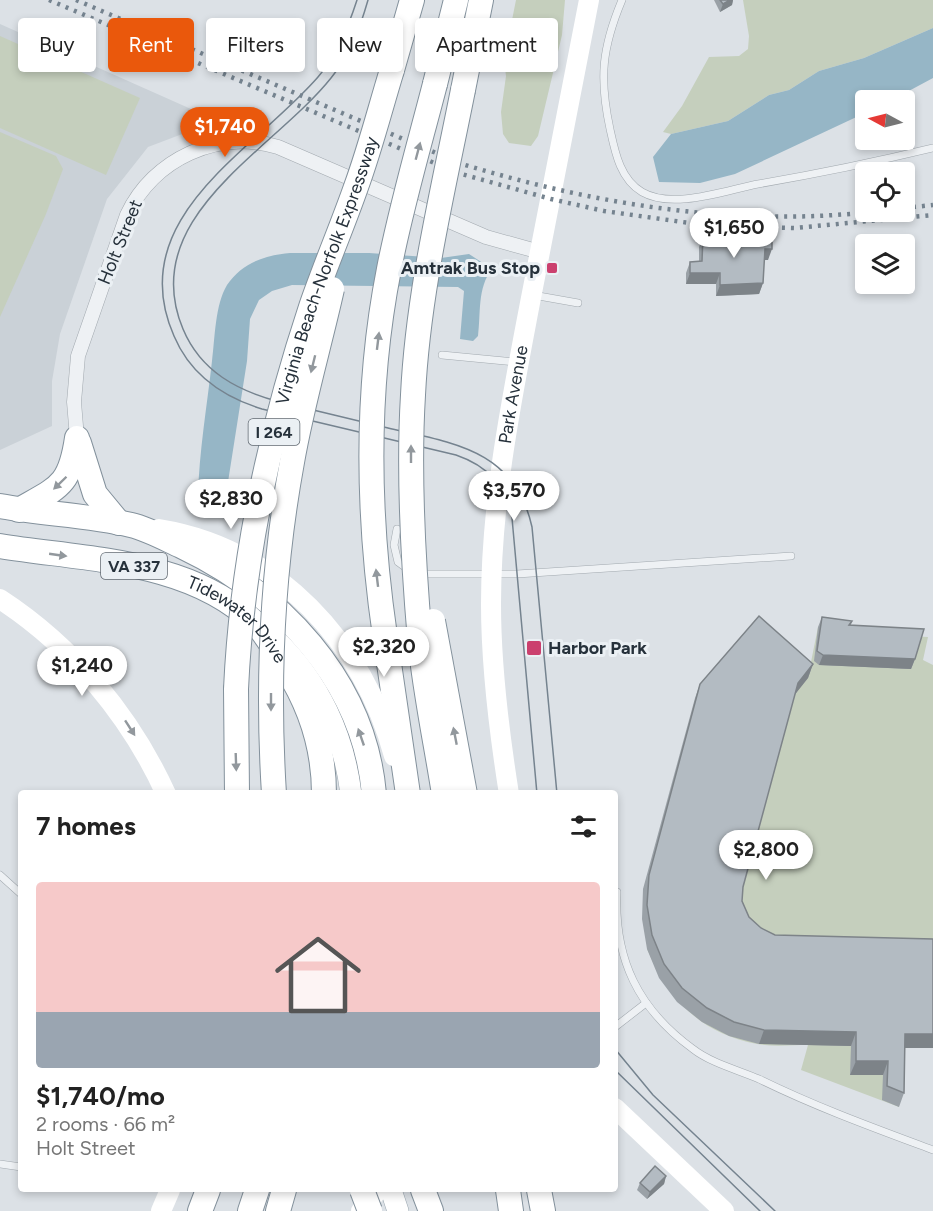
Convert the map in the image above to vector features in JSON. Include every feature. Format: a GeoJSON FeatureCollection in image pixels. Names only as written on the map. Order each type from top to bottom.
{"type":"FeatureCollection","features":[{"type":"Feature","properties":{"kind":"highway","name":"Virginia Beach-Norfolk Expressway"},"geometry":{"type":"LineString","coordinates":[[237,790],[236,689],[245,585],[267,462],[312,306],[357,185],[412,0]]}},
{"type":"Feature","properties":{"kind":"highway"},"geometry":{"type":"LineString","coordinates":[[407,790],[375,557],[371,488],[371,415],[376,359],[395,242],[456,0]]}},
{"type":"Feature","properties":{"kind":"highway"},"geometry":{"type":"LineString","coordinates":[[443,790],[420,642],[405,521],[415,362],[435,229],[481,0]]}},
{"type":"Feature","properties":{"kind":"highway"},"geometry":{"type":"LineString","coordinates":[[274,790],[271,657],[283,517],[303,408],[357,185]]}},
{"type":"Feature","properties":{"kind":"highway"},"geometry":{"type":"LineString","coordinates":[[10,508],[54,489],[67,477],[74,461],[77,438]]}},
{"type":"Feature","properties":{"kind":"highway"},"geometry":{"type":"LineString","coordinates":[[77,438],[95,494],[126,524]]}},
{"type":"Feature","properties":{"kind":"highway","name":"Tidewater Drive"},"geometry":{"type":"LineString","coordinates":[[10,508],[126,524],[192,551],[234,575],[270,602],[304,634],[334,675],[354,717],[370,766],[373,790]]}},
{"type":"Feature","properties":{"kind":"highway"},"geometry":{"type":"LineString","coordinates":[[405,521],[464,790]]}},
{"type":"Feature","properties":{"kind":"highway","name":"Tidewater Drive"},"geometry":{"type":"LineString","coordinates":[[0,546],[158,572],[199,587],[255,623]]}},
{"type":"Feature","properties":{"kind":"highway","name":"VA 337"},"geometry":{"type":"LineString","coordinates":[[255,623],[286,667],[307,706],[320,752],[324,790]]}},
{"type":"Feature","properties":{"kind":"highway"},"geometry":{"type":"LineString","coordinates":[[200,1211],[207,1192]]}},
{"type":"Feature","properties":{"kind":"highway"},"geometry":{"type":"LineString","coordinates":[[250,1211],[256,1192]]}},
{"type":"Feature","properties":{"kind":"highway"},"geometry":{"type":"LineString","coordinates":[[278,1211],[283,1192]]}},
{"type":"Feature","properties":{"kind":"highway"},"geometry":{"type":"LineString","coordinates":[[363,1192],[370,1211]]}},
{"type":"Feature","properties":{"kind":"highway"},"geometry":{"type":"LineString","coordinates":[[424,1192],[431,1211]]}},
{"type":"Feature","properties":{"kind":"highway"},"geometry":{"type":"LineString","coordinates":[[508,1192],[511,1211]]}},
{"type":"Feature","properties":{"kind":"highway"},"geometry":{"type":"LineString","coordinates":[[539,1192],[543,1211]]}},
{"type":"Feature","properties":{"kind":"main road","name":"Park Avenue"},"geometry":{"type":"LineString","coordinates":[[508,790],[495,690],[492,574],[501,469],[519,362],[589,0]]}},
{"type":"Feature","properties":{"kind":"main road"},"geometry":{"type":"LineString","coordinates":[[126,524],[172,531],[216,544],[264,569],[314,611],[346,650],[371,693],[390,741],[401,790]]}},
{"type":"Feature","properties":{"kind":"main road"},"geometry":{"type":"LineString","coordinates":[[0,599],[53,640],[91,678],[136,738],[164,790]]}},
{"type":"Feature","properties":{"kind":"main road","name":"Tidewater Drive"},"geometry":{"type":"LineString","coordinates":[[255,623],[288,652],[323,701],[342,750],[350,790]]}},
{"type":"Feature","properties":{"kind":"main road"},"geometry":{"type":"LineString","coordinates":[[618,1111],[724,1211]]}},
{"type":"Feature","properties":{"kind":"main road"},"geometry":{"type":"LineString","coordinates":[[161,1211],[169,1192]]}},
{"type":"Feature","properties":{"kind":"main road"},"geometry":{"type":"LineString","coordinates":[[361,1211],[376,1192]]}},
{"type":"Feature","properties":{"kind":"main road"},"geometry":{"type":"LineString","coordinates":[[392,1192],[398,1211]]}},
{"type":"Feature","properties":{"kind":"street","name":"Holt Street"},"geometry":{"type":"LineString","coordinates":[[77,438],[74,402],[78,356],[127,215],[138,195],[155,175],[179,159],[205,147],[244,140],[278,147],[486,237],[540,252]]}},
{"type":"Feature","properties":{"kind":"lane"},"geometry":{"type":"LineString","coordinates":[[622,0],[603,55],[603,96],[617,157],[633,186],[644,194],[657,198],[701,197],[809,177],[933,148]]}},
{"type":"Feature","properties":{"kind":"lane"},"geometry":{"type":"LineString","coordinates":[[532,295],[578,303]]}},
{"type":"Feature","properties":{"kind":"lane"},"geometry":{"type":"LineString","coordinates":[[442,355],[519,362]]}},
{"type":"Feature","properties":{"kind":"lane"},"geometry":{"type":"LineString","coordinates":[[405,521],[394,545],[398,562],[406,569],[422,574],[492,574],[791,556]]}},
{"type":"Feature","properties":{"kind":"lane"},"geometry":{"type":"LineString","coordinates":[[0,875],[18,891]]}},
{"type":"Feature","properties":{"kind":"lane"},"geometry":{"type":"LineString","coordinates":[[618,937],[622,956],[646,1003],[694,1050],[815,1106],[933,1150]]}},
{"type":"Feature","properties":{"kind":"lane"},"geometry":{"type":"LineString","coordinates":[[618,1025],[646,1003]]}},
{"type":"Feature","properties":{"kind":"lane"},"geometry":{"type":"LineString","coordinates":[[0,1164],[18,1167]]}},
{"type":"Feature","properties":{"kind":"shaded area"},"geometry":{"type":"Polygon","coordinates":[[[0,24],[18,32],[18,72],[96,72],[96,67],[200,113],[206,125],[148,147],[107,199],[60,334],[52,381],[52,426],[0,450],[0,24]]]}},
{"type":"Feature","properties":{"kind":"green space"},"geometry":{"type":"Polygon","coordinates":[[[516,0],[565,0],[558,52],[558,18],[512,18],[516,0]]]}},
{"type":"Feature","properties":{"kind":"green space"},"geometry":{"type":"Polygon","coordinates":[[[743,0],[933,0],[933,28],[864,58],[819,71],[789,90],[769,95],[728,121],[671,134],[663,132],[682,106],[709,57],[739,56],[748,49],[749,36],[743,0]]]}},
{"type":"Feature","properties":{"kind":"green space"},"geometry":{"type":"Polygon","coordinates":[[[0,36],[18,44],[18,72],[81,72],[140,98],[106,175],[0,128],[0,36]]]}},
{"type":"Feature","properties":{"kind":"green space"},"geometry":{"type":"Polygon","coordinates":[[[506,72],[553,72],[538,136],[531,146],[509,143],[503,134],[501,112],[506,72]]]}},
{"type":"Feature","properties":{"kind":"green space"},"geometry":{"type":"Polygon","coordinates":[[[0,132],[56,156],[63,169],[46,214],[0,317],[0,132]]]}},
{"type":"Feature","properties":{"kind":"green space"},"geometry":{"type":"Polygon","coordinates":[[[818,627],[860,634],[928,637],[923,660],[933,665],[933,1048],[900,1048],[899,1107],[801,1070],[808,1045],[757,1044],[719,1032],[703,1023],[676,999],[665,984],[647,949],[754,630],[808,677],[818,627]]]}},
{"type":"Feature","properties":{"kind":"water"},"geometry":{"type":"Polygon","coordinates":[[[933,28],[933,78],[911,90],[855,90],[855,118],[735,174],[700,183],[659,182],[653,157],[671,134],[728,121],[769,95],[789,90],[819,71],[864,58],[933,28]]]}},
{"type":"Feature","properties":{"kind":"water"},"geometry":{"type":"Polygon","coordinates":[[[290,253],[369,253],[441,258],[469,254],[492,269],[484,284],[480,301],[478,336],[473,341],[460,339],[464,291],[458,287],[292,285],[272,291],[259,300],[250,319],[247,361],[225,501],[220,507],[198,497],[220,302],[233,277],[247,266],[263,258],[290,253]]]}},
{"type":"Feature","properties":{"kind":"building"},"geometry":{"type":"Polygon","coordinates":[[[703,236],[772,238],[772,249],[765,249],[763,283],[720,285],[720,273],[690,273],[690,262],[702,261],[703,236]]]}},
{"type":"Feature","properties":{"kind":"building"},"geometry":{"type":"Polygon","coordinates":[[[759,616],[813,664],[798,683],[743,887],[742,901],[749,917],[761,928],[775,935],[933,939],[933,1034],[905,1034],[904,1093],[887,1086],[888,1061],[856,1061],[856,1032],[764,1030],[734,1022],[707,1008],[682,988],[664,964],[652,935],[647,905],[649,875],[700,684],[759,616]]]}},
{"type":"Feature","properties":{"kind":"building"},"geometry":{"type":"Polygon","coordinates":[[[822,617],[852,621],[849,625],[924,629],[915,659],[823,655],[817,651],[822,617]]]}},
{"type":"Feature","properties":{"kind":"building"},"geometry":{"type":"Polygon","coordinates":[[[655,1166],[666,1176],[650,1192],[640,1183],[655,1166]]]}},
{"type":"Feature","properties":{"kind":"tram line"},"geometry":{"type":"LineString","coordinates":[[357,0],[341,41],[331,60],[318,77],[202,190],[180,222],[166,256],[163,294],[174,336],[181,350],[199,373],[221,391],[262,409],[456,455],[486,471],[500,486],[512,518],[537,790]]}},
{"type":"Feature","properties":{"kind":"tram line"},"geometry":{"type":"LineString","coordinates":[[368,0],[354,41],[331,78],[218,189],[194,220],[178,253],[173,289],[183,329],[191,344],[200,357],[222,378],[250,392],[280,402],[458,446],[478,454],[512,481],[524,501],[532,527],[557,790]]}},
{"type":"Feature","properties":{"kind":"tram line"},"geometry":{"type":"LineString","coordinates":[[618,1053],[653,1095],[775,1211]]}},
{"type":"Feature","properties":{"kind":"tram line"},"geometry":{"type":"LineString","coordinates":[[618,1073],[760,1211]]}},
{"type":"Feature","properties":{"kind":"railway"},"geometry":{"type":"LineString","coordinates":[[49,0],[458,173],[551,199],[604,211],[711,226],[795,228],[933,215]]}},
{"type":"Feature","properties":{"kind":"railway"},"geometry":{"type":"LineString","coordinates":[[76,0],[462,164],[512,178],[613,201],[664,209],[767,216],[855,213]]}},
{"type":"Feature","properties":{"kind":"railway"},"geometry":{"type":"LineString","coordinates":[[915,207],[933,205]]}},
{"type":"Feature","properties":{"kind":"place","name":"Amtrak Bus Stop"},"geometry":{"type":"Point","coordinates":[552,268]}},
{"type":"Feature","properties":{"kind":"place","name":"Harbor Park"},"geometry":{"type":"Point","coordinates":[534,648]}}]}
